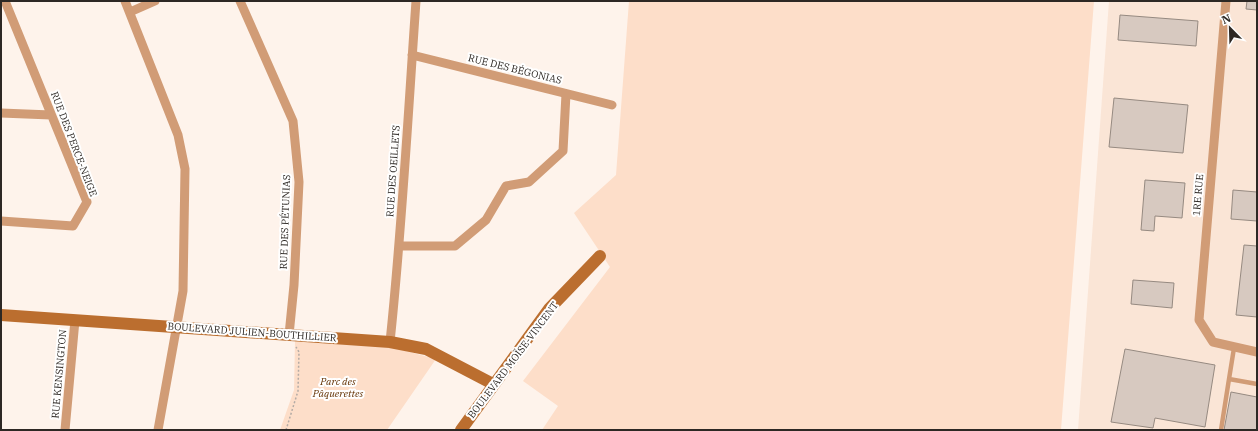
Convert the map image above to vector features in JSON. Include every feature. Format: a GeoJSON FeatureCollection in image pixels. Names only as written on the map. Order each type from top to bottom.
{"type":"FeatureCollection","features":[{"type":"Feature","properties":{"kind":"street"},"geometry":{"type":"LineString","coordinates":[[125,1],[178,135],[185,169],[183,291],[158,430]]}},
{"type":"Feature","properties":{"kind":"street"},"geometry":{"type":"LineString","coordinates":[[130,12],[155,1]]}},
{"type":"Feature","properties":{"kind":"street","name":"RUE DES PÉTUNIAS"},"geometry":{"type":"LineString","coordinates":[[240,1],[294,121],[300,182],[294,286],[288,335]]}},
{"type":"Feature","properties":{"kind":"street","name":"RUE DES OEILLETS"},"geometry":{"type":"LineString","coordinates":[[390,342],[400,246],[402,190],[416,1]]}},
{"type":"Feature","properties":{"kind":"street","name":"1RE RUE"},"geometry":{"type":"LineString","coordinates":[[1226,1],[1199,320],[1213,342],[1257,352]]}},
{"type":"Feature","properties":{"kind":"street","name":"RUE DES PERCE-NEIGE"},"geometry":{"type":"LineString","coordinates":[[1,221],[73,226],[87,202],[4,4]]}},
{"type":"Feature","properties":{"kind":"street","name":"RUE DES BÉGONIAS"},"geometry":{"type":"LineString","coordinates":[[412,55],[612,105]]}},
{"type":"Feature","properties":{"kind":"street"},"geometry":{"type":"LineString","coordinates":[[400,246],[455,246],[486,220],[506,186],[529,182],[563,150],[566,94]]}},
{"type":"Feature","properties":{"kind":"street"},"geometry":{"type":"LineString","coordinates":[[1,113],[51,115]]}},
{"type":"Feature","properties":{"kind":"street","name":"BOULEVARD MOÏSE-VINCENT"},"geometry":{"type":"LineString","coordinates":[[462,430],[493,384],[549,308],[600,256]]}},
{"type":"Feature","properties":{"kind":"street","name":"BOULEVARD JULIEN-BOUTHILLIER"},"geometry":{"type":"LineString","coordinates":[[1,315],[390,342],[426,349],[493,384]]}},
{"type":"Feature","properties":{"kind":"street","name":"RUE KENSINGTON"},"geometry":{"type":"LineString","coordinates":[[65,430],[75,320]]}},
{"type":"Feature","properties":{"kind":"lane"},"geometry":{"type":"LineString","coordinates":[[1221,430],[1234,348]]}},
{"type":"Feature","properties":{"kind":"lane"},"geometry":{"type":"LineString","coordinates":[[1229,379],[1257,384]]}},
{"type":"Feature","properties":{"kind":"path"},"geometry":{"type":"LineString","coordinates":[[286,430],[298,391],[299,352],[288,335]]}},
{"type":"Feature","properties":{"kind":"shaded area"},"geometry":{"type":"Polygon","coordinates":[[[1109,1],[1257,1],[1257,430],[1078,430],[1109,1]]]}},
{"type":"Feature","properties":{"kind":"green space"},"geometry":{"type":"Polygon","coordinates":[[[629,1],[1094,1],[1061,430],[542,430],[558,406],[523,381],[610,267],[574,213],[616,175],[629,1]]]}},
{"type":"Feature","properties":{"kind":"green space","name":"Parc des Pâquerettes"},"geometry":{"type":"Polygon","coordinates":[[[295,341],[391,347],[436,359],[387,430],[280,430],[294,390],[295,341]]]}},
{"type":"Feature","properties":{"kind":"building"},"geometry":{"type":"Polygon","coordinates":[[[1247,1],[1257,1],[1257,10],[1246,9],[1247,1]]]}},
{"type":"Feature","properties":{"kind":"building"},"geometry":{"type":"Polygon","coordinates":[[[1120,15],[1198,21],[1196,46],[1118,40],[1120,15]]]}},
{"type":"Feature","properties":{"kind":"building"},"geometry":{"type":"Polygon","coordinates":[[[1114,98],[1188,105],[1183,153],[1109,147],[1114,98]]]}},
{"type":"Feature","properties":{"kind":"building"},"geometry":{"type":"Polygon","coordinates":[[[1145,180],[1185,183],[1182,218],[1155,216],[1154,231],[1141,230],[1145,180]]]}},
{"type":"Feature","properties":{"kind":"building"},"geometry":{"type":"Polygon","coordinates":[[[1233,190],[1257,192],[1257,221],[1231,219],[1233,190]]]}},
{"type":"Feature","properties":{"kind":"building"},"geometry":{"type":"Polygon","coordinates":[[[1244,245],[1257,246],[1257,317],[1236,315],[1244,245]]]}},
{"type":"Feature","properties":{"kind":"building"},"geometry":{"type":"Polygon","coordinates":[[[1133,280],[1174,283],[1172,308],[1131,304],[1133,280]]]}},
{"type":"Feature","properties":{"kind":"building"},"geometry":{"type":"Polygon","coordinates":[[[1125,349],[1215,365],[1205,427],[1155,418],[1153,428],[1111,422],[1125,349]]]}},
{"type":"Feature","properties":{"kind":"building"},"geometry":{"type":"Polygon","coordinates":[[[1231,392],[1257,397],[1257,430],[1224,430],[1231,392]]]}}]}
